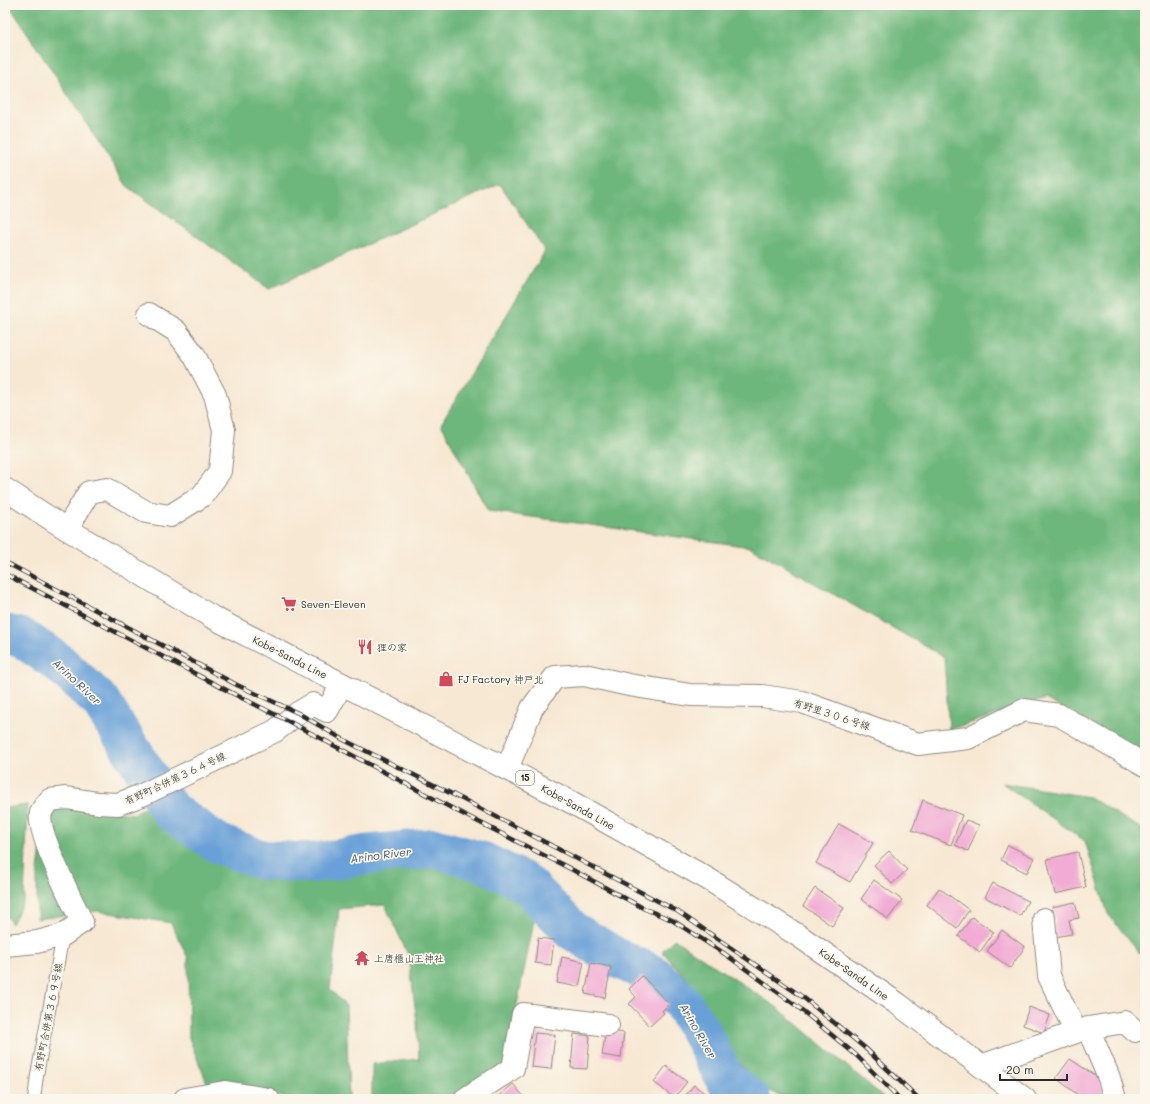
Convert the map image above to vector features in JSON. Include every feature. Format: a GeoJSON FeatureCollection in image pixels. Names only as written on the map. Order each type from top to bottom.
{"type":"FeatureCollection","features":[{"type":"Feature","properties":{"kind":"street"},"geometry":{"type":"LineString","coordinates":[[67,529],[89,492],[107,489],[146,512],[170,516],[202,496],[220,471],[224,430],[215,395],[194,355],[176,332],[149,314]]}},
{"type":"Feature","properties":{"kind":"street","name":"Kobe-Sanda Line"},"geometry":{"type":"LineString","coordinates":[[5,489],[67,529],[212,617],[571,802],[721,887],[799,936],[898,1004],[1025,1099]]}},
{"type":"Feature","properties":{"kind":"street","name":"有野里３０６号線"},"geometry":{"type":"LineString","coordinates":[[507,769],[532,708],[555,677],[584,675],[629,686],[690,695],[762,696],[802,702],[918,744],[968,738],[1024,710],[1052,714],[1059,716],[1145,765]]}},
{"type":"Feature","properties":{"kind":"street","name":"有野町合併第３６４号線"},"geometry":{"type":"LineString","coordinates":[[5,945],[37,942],[63,935],[82,922],[54,861],[40,825],[41,812],[50,800],[66,798],[98,803],[118,804],[142,795],[275,731],[298,713],[313,704],[327,711],[342,684]]}},
{"type":"Feature","properties":{"kind":"street"},"geometry":{"type":"LineString","coordinates":[[1044,919],[1048,976],[1082,1030],[1109,1078],[1115,1099]]}},
{"type":"Feature","properties":{"kind":"street"},"geometry":{"type":"LineString","coordinates":[[465,1099],[513,1068],[523,1014],[608,1025]]}},
{"type":"Feature","properties":{"kind":"street"},"geometry":{"type":"LineString","coordinates":[[981,1066],[1082,1030],[1125,1022],[1135,1030]]}},
{"type":"Feature","properties":{"kind":"street"},"geometry":{"type":"LineString","coordinates":[[185,1099],[225,1092],[268,1099]]}},
{"type":"Feature","properties":{"kind":"lane","name":"有野町合併第３６９号線"},"geometry":{"type":"LineString","coordinates":[[34,1099],[36,1075],[63,935]]}},
{"type":"Feature","properties":{"kind":"green space"},"geometry":{"type":"Polygon","coordinates":[[[9,5],[1145,5],[1145,753],[1045,699],[949,730],[944,657],[751,547],[488,511],[441,424],[545,251],[500,184],[269,289],[127,186],[9,5]]]}},
{"type":"Feature","properties":{"kind":"green space"},"geometry":{"type":"Polygon","coordinates":[[[1002,783],[1089,797],[1145,831],[1145,960],[1108,914],[1085,841],[1002,783]]]}},
{"type":"Feature","properties":{"kind":"green space"},"geometry":{"type":"Polygon","coordinates":[[[155,801],[192,834],[247,863],[305,872],[439,858],[507,882],[537,906],[505,1064],[450,1099],[372,1099],[372,1064],[419,1059],[417,1023],[409,957],[385,905],[339,909],[330,989],[346,1006],[349,1099],[299,1099],[209,1088],[189,1038],[188,958],[171,923],[97,911],[37,919],[37,879],[45,816],[61,805],[133,814],[155,801]]]}},
{"type":"Feature","properties":{"kind":"green space"},"geometry":{"type":"Polygon","coordinates":[[[28,805],[24,900],[12,924],[5,913],[5,808],[28,805]]]}},
{"type":"Feature","properties":{"kind":"green space"},"geometry":{"type":"Polygon","coordinates":[[[674,939],[778,1008],[885,1098],[791,1099],[769,1091],[729,1055],[684,976],[662,951],[674,939]]]}},
{"type":"Feature","properties":{"kind":"building"},"geometry":{"type":"Polygon","coordinates":[[[923,800],[962,815],[951,845],[912,830],[923,800]]]}},
{"type":"Feature","properties":{"kind":"building"},"geometry":{"type":"Polygon","coordinates":[[[966,820],[979,825],[968,851],[955,845],[966,820]]]}},
{"type":"Feature","properties":{"kind":"building"},"geometry":{"type":"Polygon","coordinates":[[[839,824],[873,843],[850,882],[816,863],[839,824]]]}},
{"type":"Feature","properties":{"kind":"building"},"geometry":{"type":"Polygon","coordinates":[[[1008,845],[1034,858],[1027,873],[1001,860],[1008,845]]]}},
{"type":"Feature","properties":{"kind":"building"},"geometry":{"type":"Polygon","coordinates":[[[889,851],[907,870],[892,884],[874,865],[889,851]]]}},
{"type":"Feature","properties":{"kind":"building"},"geometry":{"type":"Polygon","coordinates":[[[1078,852],[1086,887],[1055,894],[1047,859],[1078,852]]]}},
{"type":"Feature","properties":{"kind":"building"},"geometry":{"type":"Polygon","coordinates":[[[874,880],[902,900],[888,919],[861,899],[874,880]]]}},
{"type":"Feature","properties":{"kind":"building"},"geometry":{"type":"Polygon","coordinates":[[[993,883],[1028,901],[1020,916],[985,897],[993,883]]]}},
{"type":"Feature","properties":{"kind":"building"},"geometry":{"type":"Polygon","coordinates":[[[815,888],[844,908],[832,926],[803,906],[815,888]]]}},
{"type":"Feature","properties":{"kind":"building"},"geometry":{"type":"Polygon","coordinates":[[[939,888],[969,910],[957,928],[927,905],[939,888]]]}},
{"type":"Feature","properties":{"kind":"building"},"geometry":{"type":"Polygon","coordinates":[[[1075,902],[1079,918],[1069,920],[1072,934],[1054,937],[1055,918],[1052,907],[1075,902]]]}},
{"type":"Feature","properties":{"kind":"building"},"geometry":{"type":"Polygon","coordinates":[[[972,917],[994,932],[980,952],[958,936],[972,917]]]}},
{"type":"Feature","properties":{"kind":"building"},"geometry":{"type":"Polygon","coordinates":[[[1002,930],[1025,947],[1010,968],[987,951],[1002,930]]]}},
{"type":"Feature","properties":{"kind":"building"},"geometry":{"type":"Polygon","coordinates":[[[538,938],[554,940],[551,965],[535,963],[538,938]]]}},
{"type":"Feature","properties":{"kind":"building"},"geometry":{"type":"Polygon","coordinates":[[[562,957],[584,962],[579,987],[557,983],[562,957]]]}},
{"type":"Feature","properties":{"kind":"building"},"geometry":{"type":"Polygon","coordinates":[[[591,963],[611,967],[605,998],[585,994],[591,963]]]}},
{"type":"Feature","properties":{"kind":"building"},"geometry":{"type":"Polygon","coordinates":[[[642,976],[669,1004],[662,1011],[664,1013],[650,1026],[629,1004],[636,997],[629,989],[642,976]]]}},
{"type":"Feature","properties":{"kind":"building"},"geometry":{"type":"Polygon","coordinates":[[[1029,1007],[1050,1015],[1044,1033],[1023,1025],[1029,1007]]]}},
{"type":"Feature","properties":{"kind":"building"},"geometry":{"type":"Polygon","coordinates":[[[606,1030],[624,1033],[621,1058],[602,1055],[606,1030]]]}},
{"type":"Feature","properties":{"kind":"building"},"geometry":{"type":"Polygon","coordinates":[[[535,1033],[555,1035],[551,1069],[531,1067],[535,1033]]]}},
{"type":"Feature","properties":{"kind":"building"},"geometry":{"type":"Polygon","coordinates":[[[574,1034],[590,1036],[587,1069],[571,1068],[574,1034]]]}},
{"type":"Feature","properties":{"kind":"building"},"geometry":{"type":"Polygon","coordinates":[[[1070,1059],[1100,1079],[1105,1099],[1083,1099],[1056,1078],[1070,1059]]]}},
{"type":"Feature","properties":{"kind":"building"},"geometry":{"type":"Polygon","coordinates":[[[666,1066],[687,1082],[674,1098],[654,1082],[666,1066]]]}},
{"type":"Feature","properties":{"kind":"building"},"geometry":{"type":"Polygon","coordinates":[[[513,1084],[526,1099],[495,1099],[513,1084]]]}},
{"type":"Feature","properties":{"kind":"building"},"geometry":{"type":"Polygon","coordinates":[[[694,1085],[712,1099],[683,1099],[694,1085]]]}},
{"type":"Feature","properties":{"kind":"waterway","name":"Arino River"},"geometry":{"type":"LineString","coordinates":[[5,634],[22,638],[58,662],[100,701],[170,810],[219,844],[262,860],[313,863],[364,855],[434,848],[483,862],[526,883],[573,931],[617,958],[654,975],[681,1001],[703,1036],[725,1079],[751,1099]]}},
{"type":"Feature","properties":{"kind":"railway"},"geometry":{"type":"LineString","coordinates":[[5,562],[237,685],[298,713],[344,740],[464,800],[677,911],[804,998],[865,1048],[919,1099]]}},
{"type":"Feature","properties":{"kind":"railway"},"geometry":{"type":"LineString","coordinates":[[5,574],[645,909],[672,920],[725,954],[798,1007],[856,1055],[900,1099]]}},
{"type":"Feature","properties":{"kind":"place","name":"Seven-Eleven"},"geometry":{"type":"Point","coordinates":[289,604]}},
{"type":"Feature","properties":{"kind":"place","name":"狸の家"},"geometry":{"type":"Point","coordinates":[365,647]}},
{"type":"Feature","properties":{"kind":"place","name":"FJ Factory 神戸北"},"geometry":{"type":"Point","coordinates":[446,679]}},
{"type":"Feature","properties":{"kind":"place","name":"上唐櫃山王神社"},"geometry":{"type":"Point","coordinates":[362,958]}}]}
